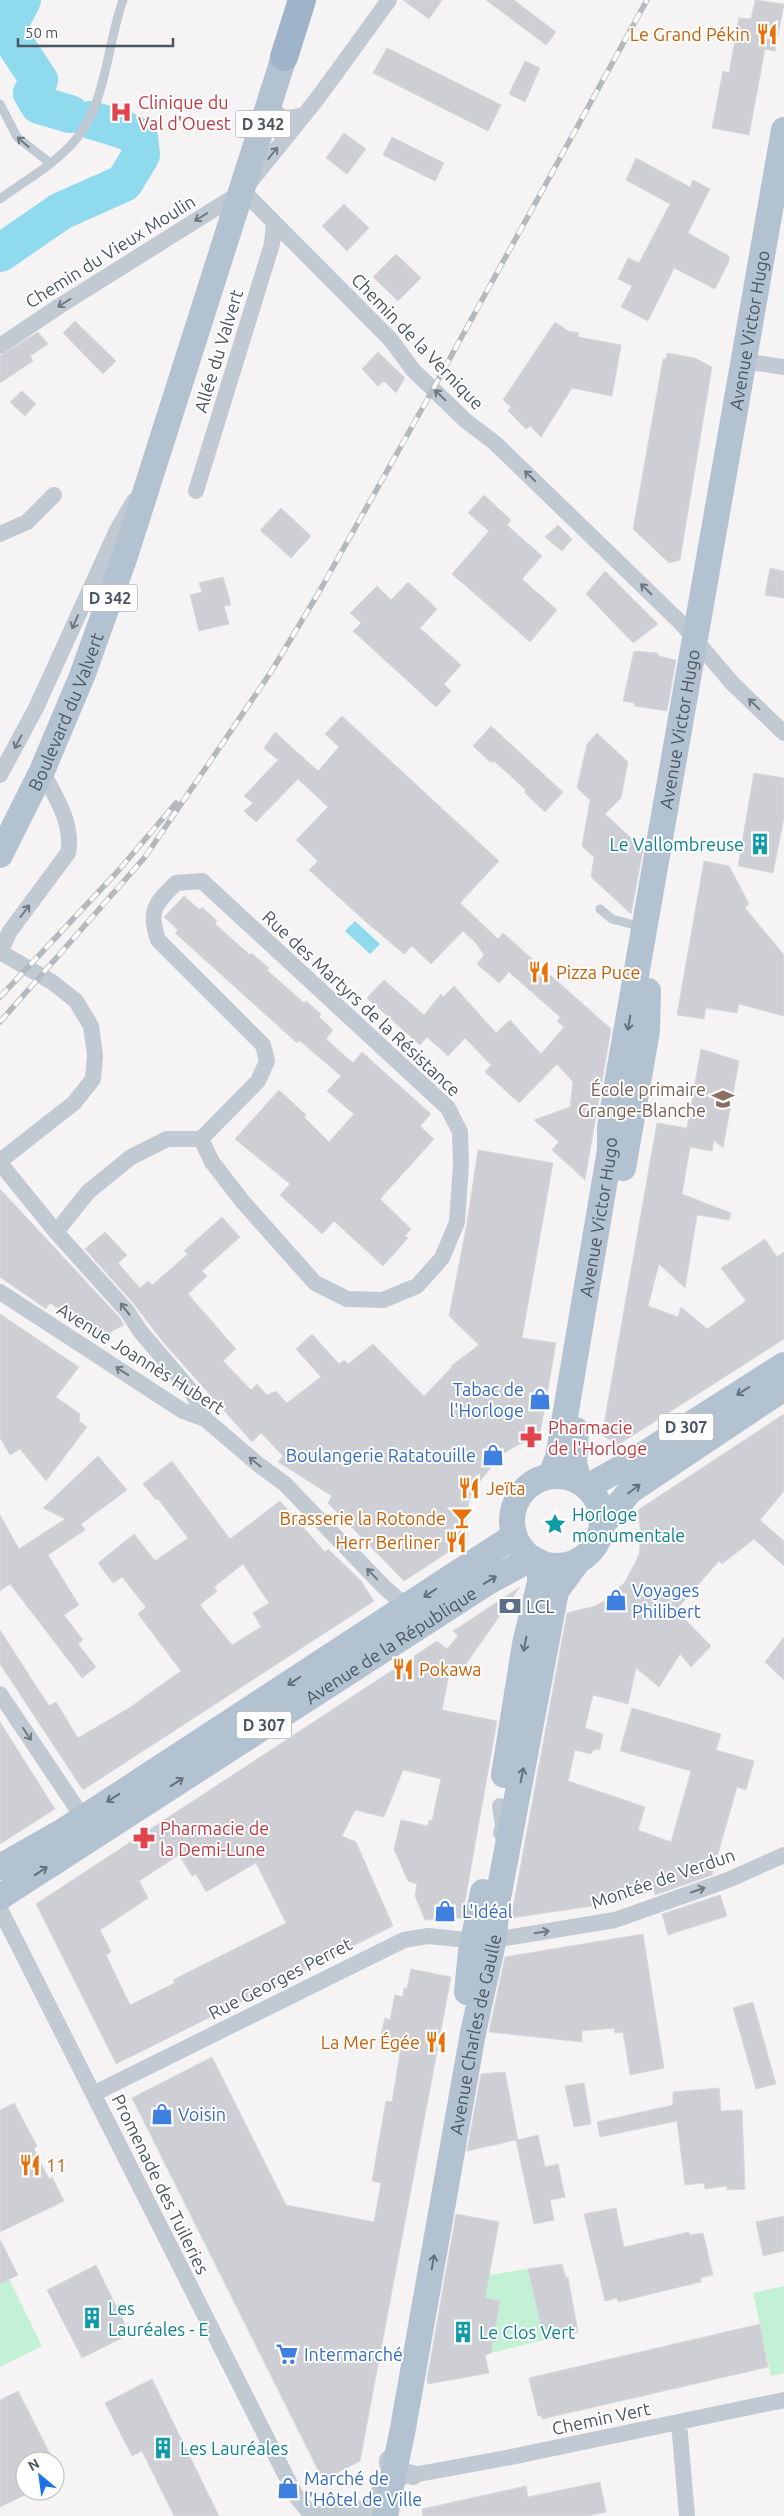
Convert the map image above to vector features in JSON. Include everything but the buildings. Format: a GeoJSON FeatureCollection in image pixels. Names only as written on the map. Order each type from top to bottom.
{"type":"FeatureCollection","features":[{"type":"Feature","properties":{"kind":"highway","name":"D 342"},"geometry":{"type":"LineString","coordinates":[[284,57],[302,0]]}},
{"type":"Feature","properties":{"kind":"main road","name":"D 342"},"geometry":{"type":"LineString","coordinates":[[243,191],[284,57]]}},
{"type":"Feature","properties":{"kind":"main road","name":"Avenue Victor Hugo"},"geometry":{"type":"LineString","coordinates":[[550,1476],[558,1458],[610,1150],[610,1128],[617,1084],[784,130]]}},
{"type":"Feature","properties":{"kind":"main road","name":"Boulevard du Valvert"},"geometry":{"type":"LineString","coordinates":[[0,855],[42,771],[82,676],[156,462],[243,191]]}},
{"type":"Feature","properties":{"kind":"main road","name":"Avenue Victor Hugo"},"geometry":{"type":"LineString","coordinates":[[583,1484],[574,1464],[574,1443],[646,1031],[649,986],[694,638],[757,363],[784,204]]}},
{"type":"Feature","properties":{"kind":"main road","name":"D 307"},"geometry":{"type":"LineString","coordinates":[[583,1484],[618,1471],[784,1365]]}},
{"type":"Feature","properties":{"kind":"main road","name":"D 307"},"geometry":{"type":"LineString","coordinates":[[602,1525],[630,1491],[784,1388]]}},
{"type":"Feature","properties":{"kind":"main road"},"geometry":{"type":"LineString","coordinates":[[550,1476],[560,1476],[583,1484],[599,1504],[602,1525],[598,1539],[590,1551],[579,1560],[565,1565],[551,1566],[536,1560],[519,1546],[514,1536],[512,1511],[517,1498],[526,1488],[538,1480],[550,1476]]}},
{"type":"Feature","properties":{"kind":"main road","name":"Avenue de la République"},"geometry":{"type":"LineString","coordinates":[[2,1909],[84,1819],[408,1608],[514,1536]]}},
{"type":"Feature","properties":{"kind":"main road","name":"Avenue de la République"},"geometry":{"type":"LineString","coordinates":[[0,1867],[479,1587],[536,1560]]}},
{"type":"Feature","properties":{"kind":"main road","name":"Avenue Charles de Gaulle"},"geometry":{"type":"LineString","coordinates":[[374,2515],[405,2471],[473,2033],[500,1806],[525,1644],[540,1582],[536,1560]]}},
{"type":"Feature","properties":{"kind":"main road","name":"Avenue Charles de Gaulle"},"geometry":{"type":"LineString","coordinates":[[374,2515],[408,2327],[416,2251],[428,2210],[444,2132],[465,2007],[484,1939],[498,1903],[556,1591],[579,1560]]}},
{"type":"Feature","properties":{"kind":"street"},"geometry":{"type":"LineString","coordinates":[[243,191],[304,115],[390,0]]}},
{"type":"Feature","properties":{"kind":"street"},"geometry":{"type":"LineString","coordinates":[[270,101],[274,112],[281,118],[288,119],[304,115]]}},
{"type":"Feature","properties":{"kind":"street","name":"Chemin de la Vernique"},"geometry":{"type":"LineString","coordinates":[[243,191],[391,340],[413,370],[466,421],[495,443],[694,638],[732,683],[784,733]]}},
{"type":"Feature","properties":{"kind":"street","name":"Chemin du Vieux Moulin"},"geometry":{"type":"LineString","coordinates":[[0,346],[58,307],[243,191]]}},
{"type":"Feature","properties":{"kind":"street","name":"Allée du Valvert"},"geometry":{"type":"LineString","coordinates":[[196,491],[272,244],[274,223]]}},
{"type":"Feature","properties":{"kind":"street"},"geometry":{"type":"LineString","coordinates":[[757,363],[784,367]]}},
{"type":"Feature","properties":{"kind":"street"},"geometry":{"type":"LineString","coordinates":[[0,775],[36,708],[117,530],[156,462]]}},
{"type":"Feature","properties":{"kind":"street"},"geometry":{"type":"LineString","coordinates":[[0,534],[27,522],[54,495]]}},
{"type":"Feature","properties":{"kind":"street"},"geometry":{"type":"LineString","coordinates":[[42,771],[69,828],[68,853],[10,932],[0,952],[52,982],[76,1001],[91,1026],[95,1055],[92,1079],[74,1103],[0,1162],[56,1232],[127,1311],[140,1332],[192,1392],[205,1419]]}},
{"type":"Feature","properties":{"kind":"street","name":"Rue des Martyrs de la Résistance"},"geometry":{"type":"LineString","coordinates":[[202,881],[448,1108],[460,1132],[461,1164],[457,1222],[442,1258],[418,1286],[383,1300],[348,1299],[315,1283],[238,1196],[212,1162],[201,1139],[258,1081],[267,1061],[263,1044],[158,940],[152,921],[156,903],[176,883],[202,881]]}},
{"type":"Feature","properties":{"kind":"street"},"geometry":{"type":"LineString","coordinates":[[56,1232],[88,1192],[131,1157],[168,1138],[201,1139]]}},
{"type":"Feature","properties":{"kind":"street","name":"Avenue Joannès Hubert"},"geometry":{"type":"LineString","coordinates":[[0,1292],[183,1411],[205,1419],[259,1465],[285,1484],[384,1587],[408,1608]]}},
{"type":"Feature","properties":{"kind":"street"},"geometry":{"type":"LineString","coordinates":[[0,1694],[84,1819]]}},
{"type":"Feature","properties":{"kind":"street","name":"Montée de Verdun"},"geometry":{"type":"LineString","coordinates":[[484,1939],[615,1920],[728,1880],[784,1855]]}},
{"type":"Feature","properties":{"kind":"street","name":"Promenade des Tuileries"},"geometry":{"type":"LineString","coordinates":[[2,1909],[95,2093],[204,2316],[299,2502],[312,2516]]}},
{"type":"Feature","properties":{"kind":"street","name":"Rue Georges Perret"},"geometry":{"type":"LineString","coordinates":[[95,2093],[404,1940],[434,1936],[484,1939]]}},
{"type":"Feature","properties":{"kind":"street"},"geometry":{"type":"LineString","coordinates":[[405,2471],[389,2464],[389,2453],[408,2327]]}},
{"type":"Feature","properties":{"kind":"street","name":"Chemin Vert"},"geometry":{"type":"LineString","coordinates":[[405,2471],[679,2423],[784,2400]]}},
{"type":"Feature","properties":{"kind":"street"},"geometry":{"type":"LineString","coordinates":[[679,2423],[687,2516]]}},
{"type":"Feature","properties":{"kind":"street"},"geometry":{"type":"LineString","coordinates":[[320,2516],[337,2512],[374,2515]]}},
{"type":"Feature","properties":{"kind":"lane"},"geometry":{"type":"LineString","coordinates":[[0,199],[50,163],[71,145],[89,119],[102,82],[123,0]]}},
{"type":"Feature","properties":{"kind":"lane"},"geometry":{"type":"LineString","coordinates":[[0,104],[2,114],[17,137],[50,163]]}},
{"type":"Feature","properties":{"kind":"lane"},"geometry":{"type":"LineString","coordinates":[[600,909],[612,919],[645,928]]}},
{"type":"Feature","properties":{"kind":"green space"},"geometry":{"type":"Polygon","coordinates":[[[528,2269],[544,2340],[491,2353],[500,2301],[485,2298],[489,2275],[528,2269]]]}},
{"type":"Feature","properties":{"kind":"green space"},"geometry":{"type":"Polygon","coordinates":[[[9,2279],[42,2346],[0,2367],[0,2284],[9,2279]]]}},
{"type":"Feature","properties":{"kind":"green space"},"geometry":{"type":"Polygon","coordinates":[[[784,2286],[784,2373],[771,2376],[753,2293],[784,2286]]]}},
{"type":"Feature","properties":{"kind":"water"},"geometry":{"type":"Polygon","coordinates":[[[355,921],[380,944],[370,954],[345,931],[355,921]]]}},
{"type":"Feature","properties":{"kind":"waterway"},"geometry":{"type":"LineString","coordinates":[[22,0],[6,30],[39,80],[32,93],[39,105],[70,114]]}},
{"type":"Feature","properties":{"kind":"waterway"},"geometry":{"type":"LineString","coordinates":[[0,253],[61,211],[124,183],[141,155],[139,137],[124,130],[91,120]]}},
{"type":"Feature","properties":{"kind":"railway"},"geometry":{"type":"LineString","coordinates":[[0,1022],[145,857],[271,672],[319,592],[427,400],[647,0]]}},
{"type":"Feature","properties":{"kind":"railway"},"geometry":{"type":"LineString","coordinates":[[0,997],[118,871],[176,803]]}},
{"type":"Feature","properties":{"kind":"place","name":"Le Grand Pékin"},"geometry":{"type":"Point","coordinates":[767,34]}},
{"type":"Feature","properties":{"kind":"place","name":"Clinique du Val d'Ouest"},"geometry":{"type":"Point","coordinates":[121,112]}},
{"type":"Feature","properties":{"kind":"place","name":"Le Vallombreuse"},"geometry":{"type":"Point","coordinates":[760,844]}},
{"type":"Feature","properties":{"kind":"place","name":"Pizza Puce"},"geometry":{"type":"Point","coordinates":[539,972]}},
{"type":"Feature","properties":{"kind":"place","name":"École primaire Grange-Blanche"},"geometry":{"type":"Point","coordinates":[723,1099]}},
{"type":"Feature","properties":{"kind":"place","name":"Tabac de l'Horloge"},"geometry":{"type":"Point","coordinates":[540,1399]}},
{"type":"Feature","properties":{"kind":"place","name":"Pharmacie de l'Horloge"},"geometry":{"type":"Point","coordinates":[531,1437]}},
{"type":"Feature","properties":{"kind":"place","name":"Boulangerie Ratatouille"},"geometry":{"type":"Point","coordinates":[493,1455]}},
{"type":"Feature","properties":{"kind":"place","name":"Jeïta"},"geometry":{"type":"Point","coordinates":[469,1488]}},
{"type":"Feature","properties":{"kind":"place","name":"Brasserie la Rotonde"},"geometry":{"type":"Point","coordinates":[462,1518]}},
{"type":"Feature","properties":{"kind":"place","name":"Horloge monumentale"},"geometry":{"type":"Point","coordinates":[555,1524]}},
{"type":"Feature","properties":{"kind":"place","name":"Herr Berliner"},"geometry":{"type":"Point","coordinates":[456,1542]}},
{"type":"Feature","properties":{"kind":"place","name":"Voyages Philibert"},"geometry":{"type":"Point","coordinates":[616,1600]}},
{"type":"Feature","properties":{"kind":"place","name":"LCL"},"geometry":{"type":"Point","coordinates":[510,1606]}},
{"type":"Feature","properties":{"kind":"place","name":"Pokawa"},"geometry":{"type":"Point","coordinates":[403,1669]}},
{"type":"Feature","properties":{"kind":"place","name":"Pharmacie de la Demi-Lune"},"geometry":{"type":"Point","coordinates":[144,1838]}},
{"type":"Feature","properties":{"kind":"place","name":"L'Idéal"},"geometry":{"type":"Point","coordinates":[445,1911]}},
{"type":"Feature","properties":{"kind":"place","name":"La Mer Égée"},"geometry":{"type":"Point","coordinates":[436,2042]}},
{"type":"Feature","properties":{"kind":"place","name":"Voisin"},"geometry":{"type":"Point","coordinates":[162,2114]}},
{"type":"Feature","properties":{"kind":"place","name":"11"},"geometry":{"type":"Point","coordinates":[30,2165]}},
{"type":"Feature","properties":{"kind":"place","name":"Les Lauréales - E"},"geometry":{"type":"Point","coordinates":[92,2318]}},
{"type":"Feature","properties":{"kind":"place","name":"Le Clos Vert"},"geometry":{"type":"Point","coordinates":[463,2332]}},
{"type":"Feature","properties":{"kind":"place","name":"Intermarché"},"geometry":{"type":"Point","coordinates":[287,2354]}},
{"type":"Feature","properties":{"kind":"place","name":"Les Lauréales"},"geometry":{"type":"Point","coordinates":[163,2448]}},
{"type":"Feature","properties":{"kind":"place","name":"Marché de l'Hôtel de Ville"},"geometry":{"type":"Point","coordinates":[288,2488]}}]}
